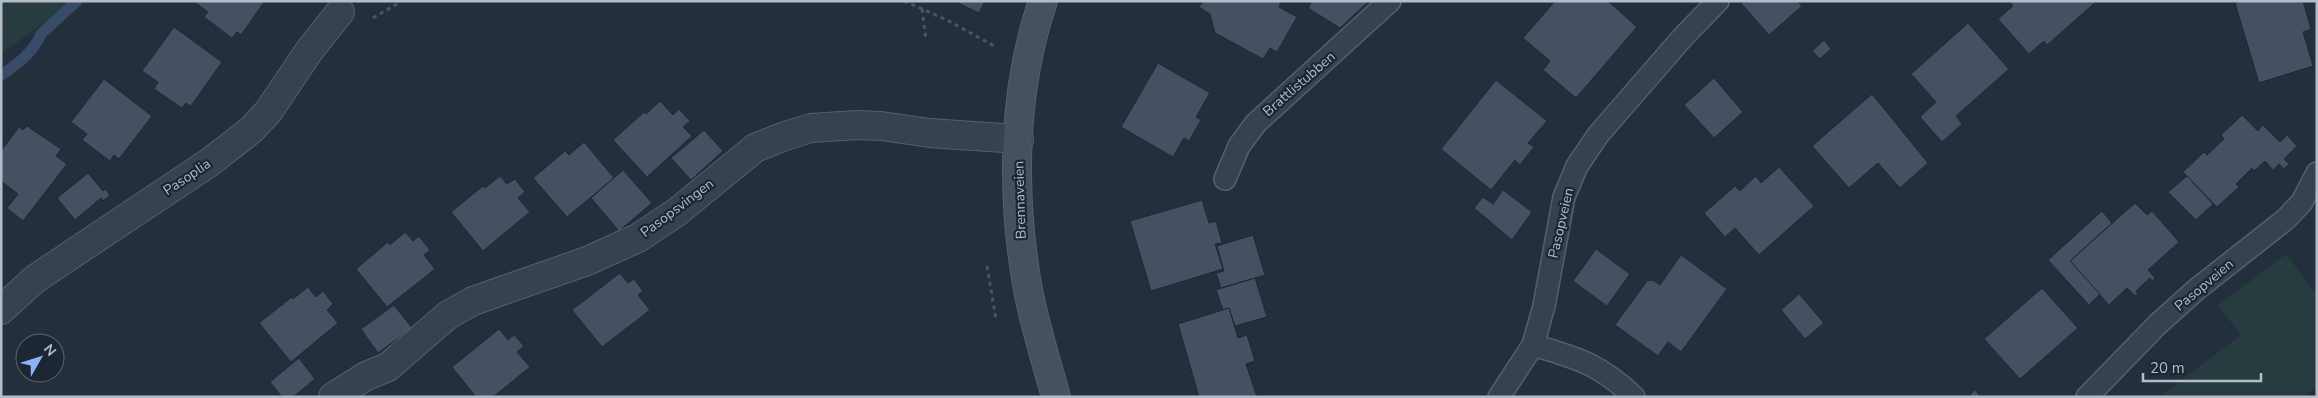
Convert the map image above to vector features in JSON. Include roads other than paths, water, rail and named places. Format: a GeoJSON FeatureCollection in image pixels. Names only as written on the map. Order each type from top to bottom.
{"type":"FeatureCollection","features":[{"type":"Feature","properties":{"kind":"street","name":"Brennaveien"},"geometry":{"type":"LineString","coordinates":[[1043,1],[1031,40],[1026,69],[1019,139],[1018,201],[1023,257],[1037,331],[1056,397]]}},
{"type":"Feature","properties":{"kind":"street","name":"Pasoplia"},"geometry":{"type":"LineString","coordinates":[[1,310],[35,279],[189,176],[251,130],[268,112],[309,51],[340,12]]}},
{"type":"Feature","properties":{"kind":"street","name":"Pasopsvingen"},"geometry":{"type":"LineString","coordinates":[[332,397],[366,376],[388,367],[448,315],[473,301],[587,261],[638,238],[677,212],[755,148],[784,136],[811,128],[857,125],[880,126],[930,133],[1019,139]]}},
{"type":"Feature","properties":{"kind":"lane","name":"Brattlistubben"},"geometry":{"type":"LineString","coordinates":[[1225,179],[1239,146],[1256,123],[1390,1]]}},
{"type":"Feature","properties":{"kind":"lane","name":"Pasopveien"},"geometry":{"type":"LineString","coordinates":[[1499,397],[1533,346],[1544,306],[1564,197],[1577,166],[1598,135],[1718,1]]}},
{"type":"Feature","properties":{"kind":"lane","name":"Pasopveien"},"geometry":{"type":"LineString","coordinates":[[2087,397],[2158,324],[2197,289],[2286,219],[2302,202],[2317,173]]}},
{"type":"Feature","properties":{"kind":"lane"},"geometry":{"type":"LineString","coordinates":[[1533,346],[1581,359],[1616,379],[1634,397]]}},
{"type":"Feature","properties":{"kind":"waterway"},"geometry":{"type":"LineString","coordinates":[[1,75],[24,58],[34,47],[41,34],[77,1]]}}]}
